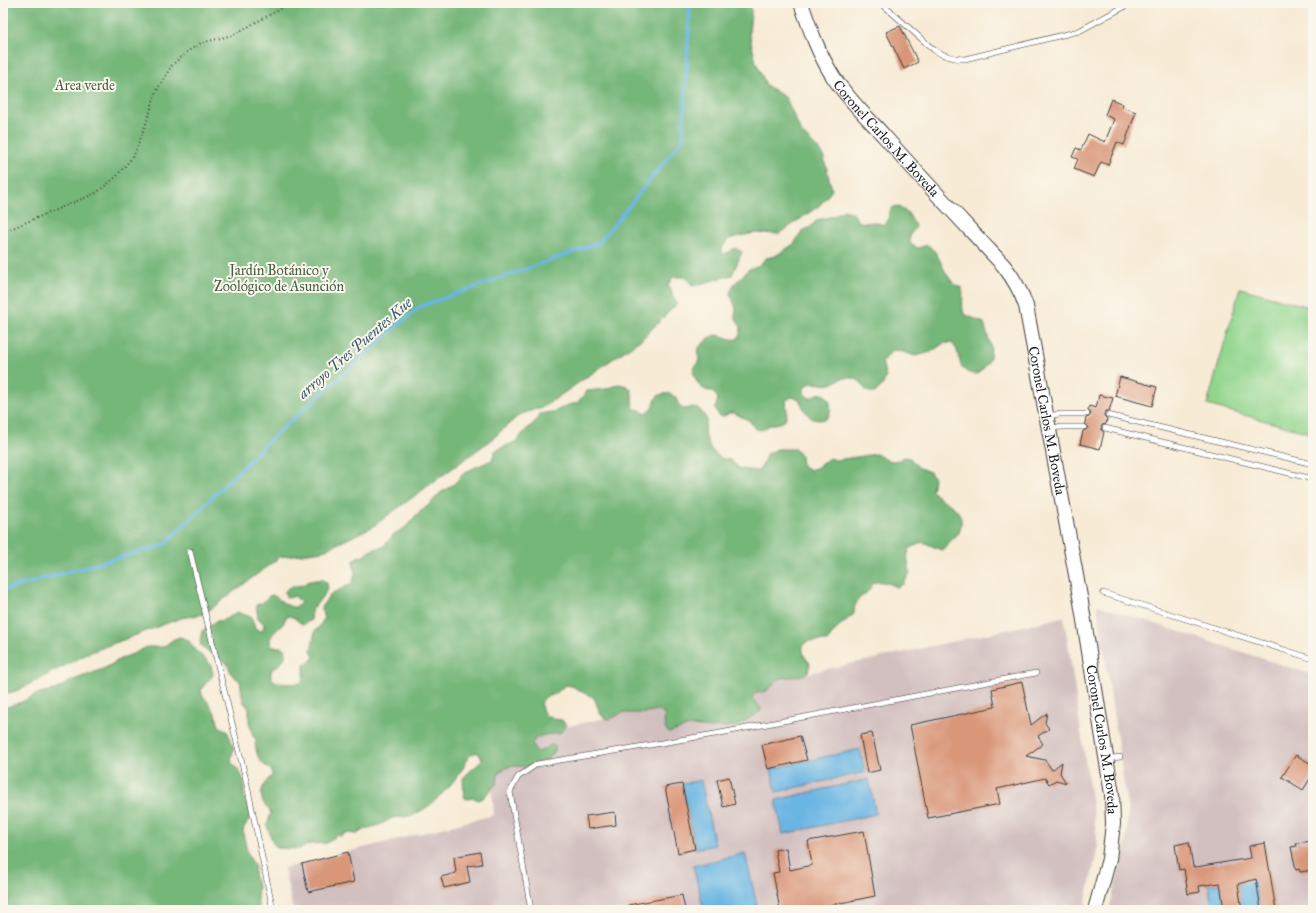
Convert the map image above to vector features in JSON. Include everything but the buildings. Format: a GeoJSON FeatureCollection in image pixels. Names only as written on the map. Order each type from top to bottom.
{"type":"FeatureCollection","features":[{"type":"Feature","properties":{"kind":"street","name":"Coronel Carlos M. Boveda"},"geometry":{"type":"LineString","coordinates":[[801,3],[819,51],[833,77],[844,92],[1004,266],[1021,291],[1026,306],[1081,602],[1113,758],[1113,824],[1109,860],[1095,910]]}},
{"type":"Feature","properties":{"kind":"lane"},"geometry":{"type":"LineString","coordinates":[[881,3],[934,50],[944,56],[954,59],[965,59],[1079,31],[1131,3]]}},
{"type":"Feature","properties":{"kind":"lane"},"geometry":{"type":"LineString","coordinates":[[1048,422],[1060,414],[1087,414]]}},
{"type":"Feature","properties":{"kind":"lane"},"geometry":{"type":"LineString","coordinates":[[1108,415],[1313,464]]}},
{"type":"Feature","properties":{"kind":"lane"},"geometry":{"type":"LineString","coordinates":[[1048,422],[1062,427],[1084,427]]}},
{"type":"Feature","properties":{"kind":"lane"},"geometry":{"type":"LineString","coordinates":[[1105,428],[1313,479]]}},
{"type":"Feature","properties":{"kind":"lane"},"geometry":{"type":"LineString","coordinates":[[190,551],[246,780],[273,910]]}},
{"type":"Feature","properties":{"kind":"lane"},"geometry":{"type":"LineString","coordinates":[[1103,593],[1313,659]]}},
{"type":"Feature","properties":{"kind":"lane"},"geometry":{"type":"LineString","coordinates":[[531,910],[510,792],[518,777],[537,764],[723,732],[1036,673]]}},
{"type":"Feature","properties":{"kind":"path"},"geometry":{"type":"LineString","coordinates":[[3,232],[96,193],[116,177],[134,155],[156,92],[172,65],[188,50],[201,43],[233,35],[291,3]]}},
{"type":"Feature","properties":{"kind":"shaded area"},"geometry":{"type":"Polygon","coordinates":[[[1097,605],[1313,675],[1313,910],[1109,910],[1126,842],[1128,811],[1097,605]]]}},
{"type":"Feature","properties":{"kind":"shaded area"},"geometry":{"type":"Polygon","coordinates":[[[1064,617],[1098,846],[1084,910],[293,910],[284,868],[494,815],[488,744],[1064,617]]]}},
{"type":"Feature","properties":{"kind":"green space","name":"Jardín Botánico y Zoológico de Asunción"},"geometry":{"type":"Polygon","coordinates":[[[3,3],[752,3],[749,33],[756,62],[766,85],[786,98],[801,132],[823,154],[832,190],[820,205],[779,234],[754,233],[728,239],[722,248],[723,255],[735,248],[742,252],[732,275],[693,286],[684,277],[673,277],[668,285],[677,304],[643,338],[545,406],[519,415],[491,440],[372,527],[323,551],[280,557],[204,614],[181,618],[91,652],[16,691],[3,694],[3,3]]]}},
{"type":"Feature","properties":{"kind":"green space"},"geometry":{"type":"Polygon","coordinates":[[[897,206],[908,213],[916,227],[910,235],[910,244],[918,248],[927,245],[932,248],[950,279],[962,288],[964,314],[984,323],[991,347],[990,357],[982,370],[977,374],[970,373],[965,370],[960,362],[955,347],[951,343],[944,343],[931,352],[915,356],[893,350],[882,362],[886,377],[882,386],[875,393],[865,390],[858,380],[848,378],[841,379],[830,384],[812,383],[805,386],[804,393],[806,396],[810,398],[820,394],[828,398],[830,402],[830,413],[826,419],[820,420],[811,418],[798,398],[792,397],[786,400],[787,413],[785,420],[783,422],[770,425],[762,430],[755,429],[750,421],[734,413],[730,413],[722,417],[719,416],[715,408],[718,399],[713,391],[705,390],[699,385],[693,371],[699,360],[699,348],[708,339],[716,335],[736,339],[740,334],[741,327],[735,317],[736,308],[730,293],[734,284],[749,269],[758,266],[766,258],[775,256],[794,244],[802,231],[811,227],[817,220],[833,216],[844,210],[853,213],[858,221],[864,223],[873,222],[885,225],[891,209],[897,206]]]}},
{"type":"Feature","properties":{"kind":"green space"},"geometry":{"type":"Polygon","coordinates":[[[1240,288],[1313,308],[1313,434],[1207,405],[1240,288]]]}},
{"type":"Feature","properties":{"kind":"green space"},"geometry":{"type":"Polygon","coordinates":[[[618,384],[629,387],[632,393],[634,409],[640,410],[644,413],[651,410],[657,397],[663,394],[672,395],[675,397],[681,408],[684,409],[693,407],[698,409],[707,420],[704,432],[711,450],[721,458],[730,460],[740,469],[757,471],[763,464],[766,455],[777,449],[796,449],[801,456],[802,465],[810,470],[818,467],[829,458],[836,460],[876,454],[887,460],[893,461],[904,457],[910,458],[919,468],[930,472],[934,478],[932,491],[955,508],[959,513],[961,524],[959,533],[947,547],[941,550],[923,542],[910,548],[908,557],[910,573],[903,584],[897,587],[885,582],[873,583],[868,592],[856,603],[854,614],[839,626],[827,641],[808,641],[803,645],[804,655],[810,663],[808,672],[801,676],[777,680],[768,690],[755,694],[752,698],[761,708],[761,711],[737,726],[711,728],[690,726],[669,733],[665,727],[665,715],[658,710],[643,713],[622,713],[610,719],[606,719],[601,715],[593,697],[572,686],[565,685],[556,693],[544,698],[541,705],[548,717],[562,720],[566,725],[560,733],[541,736],[532,743],[535,750],[539,752],[551,745],[555,745],[555,750],[552,755],[547,759],[532,765],[513,765],[500,771],[498,774],[497,783],[483,798],[479,800],[473,798],[467,799],[464,797],[463,778],[482,760],[477,752],[470,755],[465,762],[464,767],[449,787],[429,806],[412,816],[392,818],[382,824],[365,829],[357,834],[346,833],[341,836],[337,835],[327,843],[311,844],[299,849],[277,848],[273,843],[267,825],[271,813],[263,803],[261,795],[266,783],[272,775],[272,772],[260,761],[256,751],[255,743],[257,741],[253,736],[249,721],[249,709],[243,701],[240,681],[232,675],[227,663],[201,646],[200,640],[202,631],[217,621],[224,620],[237,612],[251,617],[255,628],[260,631],[263,630],[264,624],[258,618],[256,605],[262,603],[272,595],[286,605],[296,607],[301,603],[295,596],[289,598],[286,597],[285,591],[290,587],[322,579],[327,583],[328,589],[312,610],[311,620],[303,625],[293,617],[287,616],[283,624],[272,634],[270,640],[272,647],[281,647],[286,650],[285,657],[282,662],[272,669],[272,678],[280,683],[301,683],[304,678],[304,665],[314,658],[311,650],[315,631],[324,619],[321,607],[331,594],[349,585],[353,581],[355,574],[353,562],[357,557],[364,556],[371,550],[383,547],[394,534],[406,527],[418,513],[429,505],[440,493],[454,484],[465,472],[492,460],[495,451],[517,441],[535,422],[540,414],[556,411],[568,405],[577,403],[587,391],[606,389],[618,384]]]}},
{"type":"Feature","properties":{"kind":"green space"},"geometry":{"type":"Polygon","coordinates":[[[180,637],[188,640],[196,651],[208,661],[211,667],[213,675],[201,689],[202,695],[215,713],[219,726],[227,731],[234,747],[231,760],[232,763],[239,770],[244,781],[244,797],[251,812],[248,822],[244,827],[243,833],[248,855],[255,866],[254,878],[258,886],[257,896],[259,910],[3,910],[3,708],[22,702],[39,693],[55,690],[73,680],[107,667],[120,659],[147,647],[163,647],[174,639],[180,637]]]}},
{"type":"Feature","properties":{"kind":"water"},"geometry":{"type":"Polygon","coordinates":[[[860,749],[865,772],[776,792],[771,769],[860,749]]]}},
{"type":"Feature","properties":{"kind":"water"},"geometry":{"type":"Polygon","coordinates":[[[869,779],[876,814],[783,834],[776,800],[869,779]]]}},
{"type":"Feature","properties":{"kind":"water"},"geometry":{"type":"Polygon","coordinates":[[[701,780],[715,845],[695,849],[682,784],[701,780]]]}},
{"type":"Feature","properties":{"kind":"water"},"geometry":{"type":"Polygon","coordinates":[[[745,853],[758,910],[704,910],[693,866],[745,853]]]}},
{"type":"Feature","properties":{"kind":"water"},"geometry":{"type":"Polygon","coordinates":[[[1254,877],[1260,910],[1242,910],[1237,880],[1254,877]]]}},
{"type":"Feature","properties":{"kind":"water"},"geometry":{"type":"Polygon","coordinates":[[[1220,883],[1224,910],[1213,910],[1208,885],[1220,883]]]}},
{"type":"Feature","properties":{"kind":"waterway","name":"arroyo Tres Puentes Kue"},"geometry":{"type":"LineString","coordinates":[[3,590],[164,545],[277,433],[419,307],[599,243],[683,139],[690,3]]}},
{"type":"Feature","properties":{"kind":"park label","name":"Area verde"},"geometry":{"type":"Point","coordinates":[85,85]}}]}
